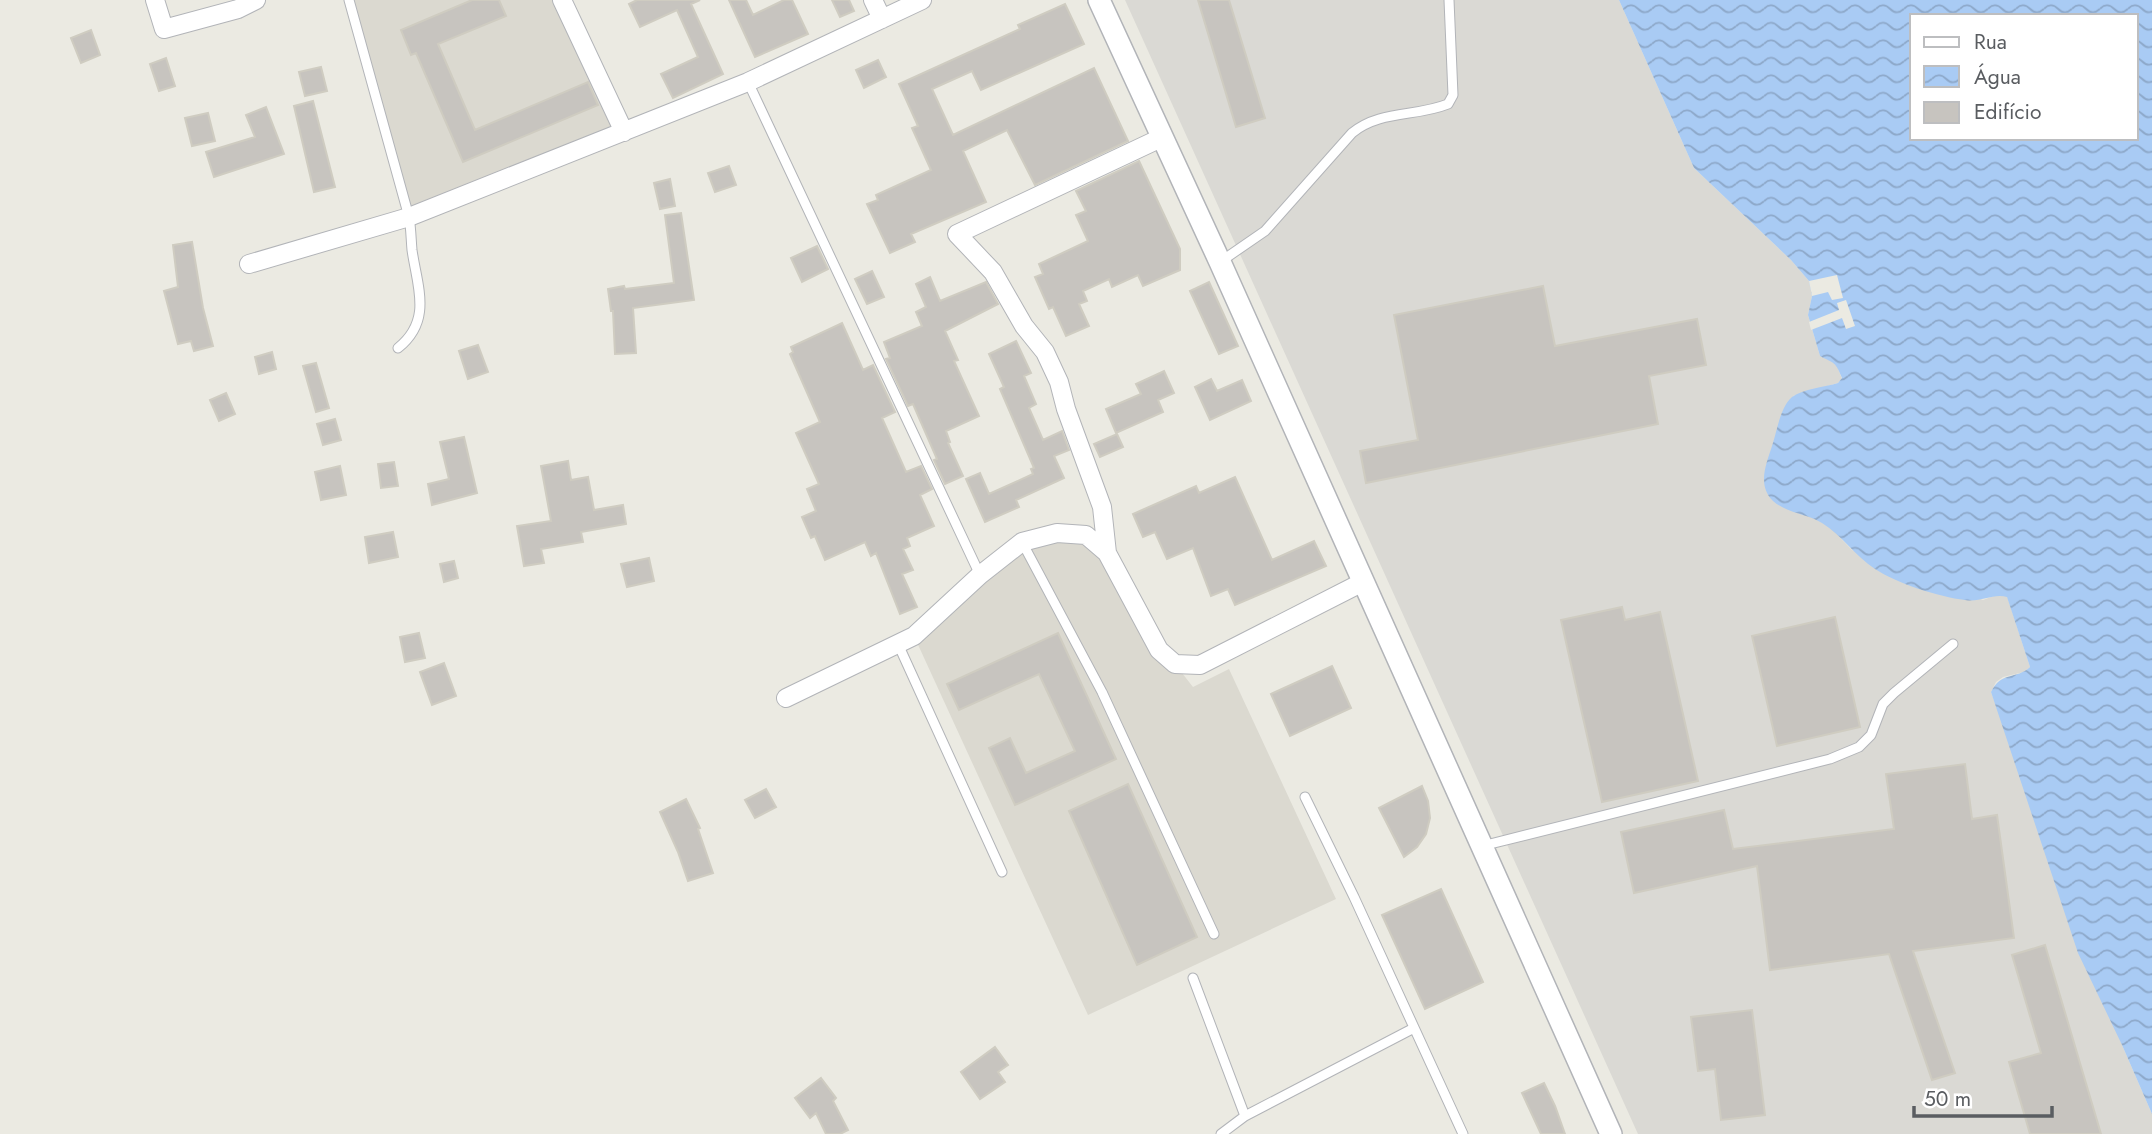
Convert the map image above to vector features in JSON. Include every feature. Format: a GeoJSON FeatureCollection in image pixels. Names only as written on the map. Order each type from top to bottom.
{"type":"FeatureCollection","features":[{"type":"Feature","properties":{"kind":"street"},"geometry":{"type":"LineString","coordinates":[[155,0],[164,29],[238,9],[256,0]]}},
{"type":"Feature","properties":{"kind":"street"},"geometry":{"type":"LineString","coordinates":[[562,0],[624,132]]}},
{"type":"Feature","properties":{"kind":"street"},"geometry":{"type":"LineString","coordinates":[[873,0],[882,19]]}},
{"type":"Feature","properties":{"kind":"street"},"geometry":{"type":"LineString","coordinates":[[249,264],[409,217],[748,82],[922,0]]}},
{"type":"Feature","properties":{"kind":"street"},"geometry":{"type":"LineString","coordinates":[[1099,0],[1220,262],[1611,1134]]}},
{"type":"Feature","properties":{"kind":"street"},"geometry":{"type":"LineString","coordinates":[[1163,137],[957,234],[993,272],[1024,326],[1045,352],[1059,382],[1066,409],[1102,507],[1107,553],[1159,650],[1175,664],[1200,665],[1363,582]]}},
{"type":"Feature","properties":{"kind":"street"},"geometry":{"type":"LineString","coordinates":[[786,698],[914,636],[980,575],[1022,542],[1057,533],[1086,536],[1107,553]]}},
{"type":"Feature","properties":{"kind":"lane"},"geometry":{"type":"LineString","coordinates":[[349,0],[409,217],[412,250],[421,291],[420,311],[415,326],[398,348]]}},
{"type":"Feature","properties":{"kind":"lane"},"geometry":{"type":"LineString","coordinates":[[1220,262],[1265,231],[1364,123],[1448,104],[1453,95],[1449,0]]}},
{"type":"Feature","properties":{"kind":"lane"},"geometry":{"type":"LineString","coordinates":[[748,82],[980,575]]}},
{"type":"Feature","properties":{"kind":"lane"},"geometry":{"type":"LineString","coordinates":[[1022,542],[1102,692],[1214,934]]}},
{"type":"Feature","properties":{"kind":"lane"},"geometry":{"type":"LineString","coordinates":[[898,644],[1002,872]]}},
{"type":"Feature","properties":{"kind":"lane"},"geometry":{"type":"LineString","coordinates":[[1482,846],[1830,759],[1859,747],[1871,735],[1883,704],[1953,644]]}},
{"type":"Feature","properties":{"kind":"lane"},"geometry":{"type":"LineString","coordinates":[[1305,797],[1463,1134]]}},
{"type":"Feature","properties":{"kind":"lane"},"geometry":{"type":"LineString","coordinates":[[1193,978],[1245,1116]]}},
{"type":"Feature","properties":{"kind":"lane"},"geometry":{"type":"LineString","coordinates":[[1221,1134],[1245,1116],[1414,1028]]}},
{"type":"Feature","properties":{"kind":"shaded area"},"geometry":{"type":"Polygon","coordinates":[[[349,0],[562,0],[624,132],[409,217],[349,0]]]}},
{"type":"Feature","properties":{"kind":"shaded area"},"geometry":{"type":"Polygon","coordinates":[[[1125,0],[1619,0],[1694,168],[1791,260],[1809,281],[1812,296],[1808,315],[1820,356],[1836,363],[1842,379],[1838,383],[1793,396],[1792,511],[1815,518],[1830,527],[1852,550],[1983,600],[1999,594],[2007,596],[2030,667],[2024,672],[2003,677],[1996,682],[1991,692],[2122,1045],[2152,1114],[2152,1134],[1638,1134],[1125,0]]]}},
{"type":"Feature","properties":{"kind":"shaded area"},"geometry":{"type":"Polygon","coordinates":[[[1086,535],[1193,687],[1229,669],[1336,899],[1088,1015],[914,636],[1022,542],[1086,535]]]}},
{"type":"Feature","properties":{"kind":"water"},"geometry":{"type":"Polygon","coordinates":[[[1619,0],[2152,0],[2152,1114],[2078,953],[1991,692],[1999,681],[2030,667],[2007,597],[1971,601],[1918,589],[1894,579],[1868,564],[1822,523],[1773,501],[1765,488],[1765,468],[1779,420],[1788,401],[1808,390],[1838,383],[1842,378],[1834,364],[1820,356],[1808,315],[1812,296],[1809,281],[1791,260],[1694,168],[1619,0]]]}},
{"type":"Feature","properties":{"kind":"pier"},"geometry":{"type":"Polygon","coordinates":[[[1837,275],[1843,298],[1832,300],[1828,292],[1812,296],[1809,281],[1837,275]]]}},
{"type":"Feature","properties":{"kind":"pier"},"geometry":{"type":"Polygon","coordinates":[[[1846,300],[1855,326],[1846,329],[1842,318],[1811,330],[1809,322],[1839,310],[1837,303],[1846,300]]]}},
{"type":"Feature","properties":{"kind":"building"},"geometry":{"type":"Polygon","coordinates":[[[472,0],[499,0],[506,16],[438,44],[475,130],[588,82],[598,105],[463,162],[416,53],[411,55],[401,30],[472,0]]]}},
{"type":"Feature","properties":{"kind":"building"},"geometry":{"type":"Polygon","coordinates":[[[637,0],[700,0],[691,4],[723,74],[673,98],[661,74],[698,57],[677,10],[640,27],[629,4],[637,0]]]}},
{"type":"Feature","properties":{"kind":"building"},"geometry":{"type":"Polygon","coordinates":[[[729,0],[746,0],[753,15],[784,0],[792,0],[808,34],[755,57],[729,0]]]}},
{"type":"Feature","properties":{"kind":"building"},"geometry":{"type":"Polygon","coordinates":[[[832,0],[849,0],[854,11],[840,17],[832,0]]]}},
{"type":"Feature","properties":{"kind":"building"},"geometry":{"type":"Polygon","coordinates":[[[1198,0],[1229,0],[1265,118],[1236,127],[1198,0]]]}},
{"type":"Feature","properties":{"kind":"building"},"geometry":{"type":"Polygon","coordinates":[[[1065,4],[1084,44],[981,90],[972,71],[932,89],[953,135],[1094,68],[1128,141],[1035,185],[1007,130],[963,151],[986,202],[911,234],[915,242],[890,253],[867,204],[878,200],[876,195],[931,170],[912,128],[918,126],[899,84],[1020,29],[1018,25],[1065,4]]]}},
{"type":"Feature","properties":{"kind":"building"},"geometry":{"type":"Polygon","coordinates":[[[91,30],[100,55],[81,63],[71,38],[91,30]]]}},
{"type":"Feature","properties":{"kind":"building"},"geometry":{"type":"Polygon","coordinates":[[[166,58],[175,86],[159,91],[150,64],[166,58]]]}},
{"type":"Feature","properties":{"kind":"building"},"geometry":{"type":"Polygon","coordinates":[[[878,60],[886,77],[864,88],[856,70],[878,60]]]}},
{"type":"Feature","properties":{"kind":"building"},"geometry":{"type":"Polygon","coordinates":[[[321,67],[327,91],[305,96],[299,72],[321,67]]]}},
{"type":"Feature","properties":{"kind":"building"},"geometry":{"type":"Polygon","coordinates":[[[313,101],[335,187],[314,192],[294,106],[313,101]]]}},
{"type":"Feature","properties":{"kind":"building"},"geometry":{"type":"Polygon","coordinates":[[[266,107],[284,154],[214,177],[206,152],[255,137],[246,115],[266,107]]]}},
{"type":"Feature","properties":{"kind":"building"},"geometry":{"type":"Polygon","coordinates":[[[208,113],[215,141],[192,146],[185,118],[208,113]]]}},
{"type":"Feature","properties":{"kind":"building"},"geometry":{"type":"Polygon","coordinates":[[[1139,161],[1180,249],[1180,270],[1143,286],[1138,275],[1112,287],[1109,279],[1083,291],[1087,301],[1079,304],[1089,326],[1066,336],[1053,307],[1049,309],[1035,277],[1043,274],[1039,264],[1088,241],[1076,215],[1086,211],[1076,191],[1139,161]]]}},
{"type":"Feature","properties":{"kind":"building"},"geometry":{"type":"Polygon","coordinates":[[[729,166],[736,185],[715,192],[708,173],[729,166]]]}},
{"type":"Feature","properties":{"kind":"building"},"geometry":{"type":"Polygon","coordinates":[[[670,179],[675,206],[660,209],[654,183],[670,179]]]}},
{"type":"Feature","properties":{"kind":"building"},"geometry":{"type":"Polygon","coordinates":[[[681,213],[694,300],[633,308],[636,353],[615,354],[613,311],[608,289],[674,283],[665,215],[681,213]]]}},
{"type":"Feature","properties":{"kind":"building"},"geometry":{"type":"Polygon","coordinates":[[[192,242],[203,308],[213,346],[194,351],[191,341],[178,344],[164,291],[178,287],[173,245],[192,242]]]}},
{"type":"Feature","properties":{"kind":"building"},"geometry":{"type":"Polygon","coordinates":[[[817,246],[828,269],[802,282],[791,258],[817,246]]]}},
{"type":"Feature","properties":{"kind":"building"},"geometry":{"type":"Polygon","coordinates":[[[872,271],[884,297],[867,304],[855,279],[872,271]]]}},
{"type":"Feature","properties":{"kind":"building"},"geometry":{"type":"Polygon","coordinates":[[[930,277],[940,301],[986,282],[998,304],[945,331],[958,360],[954,361],[979,416],[946,431],[950,442],[948,443],[963,476],[945,484],[913,404],[908,406],[886,359],[890,358],[884,342],[922,326],[916,312],[926,307],[916,284],[930,277]]]}},
{"type":"Feature","properties":{"kind":"building"},"geometry":{"type":"Polygon","coordinates":[[[1209,282],[1238,346],[1219,354],[1190,291],[1209,282]]]}},
{"type":"Feature","properties":{"kind":"building"},"geometry":{"type":"Polygon","coordinates":[[[1543,286],[1555,346],[1697,319],[1706,365],[1649,376],[1658,424],[1366,483],[1360,451],[1418,440],[1394,315],[1543,286]]]}},
{"type":"Feature","properties":{"kind":"building"},"geometry":{"type":"Polygon","coordinates":[[[842,323],[863,370],[873,365],[895,412],[882,418],[906,472],[921,466],[932,489],[920,495],[934,526],[907,538],[910,546],[903,549],[913,570],[902,574],[917,607],[900,614],[876,553],[871,556],[865,542],[825,560],[815,536],[811,538],[802,517],[816,511],[807,489],[819,484],[796,433],[820,422],[790,354],[793,352],[791,347],[842,323]]]}},
{"type":"Feature","properties":{"kind":"building"},"geometry":{"type":"Polygon","coordinates":[[[1016,341],[1031,373],[1024,376],[1036,404],[1029,408],[1043,440],[1062,431],[1069,450],[1054,456],[1064,478],[1016,500],[1019,507],[985,522],[966,479],[980,473],[989,494],[1033,474],[1031,469],[1034,468],[1000,389],[1004,387],[989,354],[1016,341]]]}},
{"type":"Feature","properties":{"kind":"building"},"geometry":{"type":"Polygon","coordinates":[[[478,345],[488,372],[468,379],[459,351],[478,345]]]}},
{"type":"Feature","properties":{"kind":"building"},"geometry":{"type":"Polygon","coordinates":[[[272,352],[276,369],[259,374],[255,357],[272,352]]]}},
{"type":"Feature","properties":{"kind":"building"},"geometry":{"type":"Polygon","coordinates":[[[316,363],[329,408],[316,412],[303,366],[316,363]]]}},
{"type":"Feature","properties":{"kind":"building"},"geometry":{"type":"Polygon","coordinates":[[[1164,371],[1174,393],[1158,400],[1163,412],[1116,433],[1106,409],[1141,394],[1136,384],[1164,371]]]}},
{"type":"Feature","properties":{"kind":"building"},"geometry":{"type":"Polygon","coordinates":[[[1211,379],[1217,391],[1242,380],[1251,401],[1210,420],[1195,387],[1211,379]]]}},
{"type":"Feature","properties":{"kind":"building"},"geometry":{"type":"Polygon","coordinates":[[[226,393],[235,414],[219,421],[210,400],[226,393]]]}},
{"type":"Feature","properties":{"kind":"building"},"geometry":{"type":"Polygon","coordinates":[[[335,419],[341,440],[323,445],[317,424],[335,419]]]}},
{"type":"Feature","properties":{"kind":"building"},"geometry":{"type":"Polygon","coordinates":[[[1117,434],[1123,447],[1100,457],[1094,444],[1117,434]]]}},
{"type":"Feature","properties":{"kind":"building"},"geometry":{"type":"Polygon","coordinates":[[[464,437],[477,493],[432,505],[428,484],[449,479],[440,442],[464,437]]]}},
{"type":"Feature","properties":{"kind":"building"},"geometry":{"type":"Polygon","coordinates":[[[568,461],[571,480],[588,477],[594,510],[623,505],[626,524],[581,532],[583,542],[541,549],[544,563],[524,566],[517,526],[551,521],[541,466],[568,461]]]}},
{"type":"Feature","properties":{"kind":"building"},"geometry":{"type":"Polygon","coordinates":[[[394,462],[398,486],[381,488],[378,464],[394,462]]]}},
{"type":"Feature","properties":{"kind":"building"},"geometry":{"type":"Polygon","coordinates":[[[340,466],[346,495],[321,500],[315,472],[340,466]]]}},
{"type":"Feature","properties":{"kind":"building"},"geometry":{"type":"Polygon","coordinates":[[[1235,477],[1272,560],[1314,541],[1326,566],[1235,605],[1228,589],[1211,596],[1193,548],[1167,559],[1155,532],[1143,537],[1133,514],[1196,486],[1199,493],[1235,477]]]}},
{"type":"Feature","properties":{"kind":"building"},"geometry":{"type":"Polygon","coordinates":[[[393,532],[398,557],[369,563],[365,537],[393,532]]]}},
{"type":"Feature","properties":{"kind":"building"},"geometry":{"type":"Polygon","coordinates":[[[649,558],[654,581],[627,587],[621,564],[649,558]]]}},
{"type":"Feature","properties":{"kind":"building"},"geometry":{"type":"Polygon","coordinates":[[[454,561],[458,578],[444,582],[440,564],[454,561]]]}},
{"type":"Feature","properties":{"kind":"building"},"geometry":{"type":"Polygon","coordinates":[[[1622,607],[1625,620],[1660,612],[1698,781],[1602,802],[1561,620],[1622,607]]]}},
{"type":"Feature","properties":{"kind":"building"},"geometry":{"type":"Polygon","coordinates":[[[1835,617],[1860,727],[1777,746],[1752,636],[1835,617]]]}},
{"type":"Feature","properties":{"kind":"building"},"geometry":{"type":"Polygon","coordinates":[[[419,633],[425,658],[405,662],[400,637],[419,633]]]}},
{"type":"Feature","properties":{"kind":"building"},"geometry":{"type":"Polygon","coordinates":[[[1058,633],[1116,759],[1015,805],[989,748],[1010,738],[1026,773],[1075,751],[1039,674],[959,710],[947,684],[1058,633]]]}},
{"type":"Feature","properties":{"kind":"building"},"geometry":{"type":"Polygon","coordinates":[[[444,663],[456,696],[432,705],[420,672],[444,663]]]}},
{"type":"Feature","properties":{"kind":"building"},"geometry":{"type":"Polygon","coordinates":[[[1332,666],[1351,708],[1290,736],[1271,694],[1332,666]]]}},
{"type":"Feature","properties":{"kind":"building"},"geometry":{"type":"Polygon","coordinates":[[[1965,764],[1972,819],[1997,815],[2014,938],[1913,951],[1955,1073],[1932,1080],[1889,954],[1770,970],[1757,866],[1634,893],[1621,832],[1724,810],[1733,849],[1894,829],[1886,774],[1965,764]]]}},
{"type":"Feature","properties":{"kind":"building"},"geometry":{"type":"Polygon","coordinates":[[[1128,784],[1197,937],[1137,965],[1069,811],[1128,784]]]}},
{"type":"Feature","properties":{"kind":"building"},"geometry":{"type":"Polygon","coordinates":[[[1422,786],[1428,801],[1430,818],[1426,834],[1417,847],[1404,857],[1379,808],[1422,786]]]}},
{"type":"Feature","properties":{"kind":"building"},"geometry":{"type":"Polygon","coordinates":[[[766,789],[776,807],[755,818],[745,800],[766,789]]]}},
{"type":"Feature","properties":{"kind":"building"},"geometry":{"type":"Polygon","coordinates":[[[686,799],[700,828],[698,829],[713,873],[688,881],[660,812],[686,799]]]}},
{"type":"Feature","properties":{"kind":"building"},"geometry":{"type":"Polygon","coordinates":[[[1441,889],[1483,982],[1425,1009],[1382,915],[1441,889]]]}},
{"type":"Feature","properties":{"kind":"building"},"geometry":{"type":"Polygon","coordinates":[[[2045,945],[2101,1134],[2030,1134],[2009,1062],[2041,1053],[2012,955],[2045,945]]]}},
{"type":"Feature","properties":{"kind":"building"},"geometry":{"type":"Polygon","coordinates":[[[1752,1010],[1765,1115],[1721,1120],[1715,1069],[1698,1071],[1691,1017],[1752,1010]]]}},
{"type":"Feature","properties":{"kind":"building"},"geometry":{"type":"Polygon","coordinates":[[[995,1047],[1008,1065],[998,1072],[1005,1082],[980,1099],[961,1072],[995,1047]]]}},
{"type":"Feature","properties":{"kind":"building"},"geometry":{"type":"Polygon","coordinates":[[[821,1078],[836,1098],[833,1101],[848,1130],[840,1134],[826,1134],[816,1113],[810,1118],[795,1098],[821,1078]]]}},
{"type":"Feature","properties":{"kind":"building"},"geometry":{"type":"Polygon","coordinates":[[[1544,1083],[1565,1134],[1541,1134],[1522,1093],[1544,1083]]]}}]}
